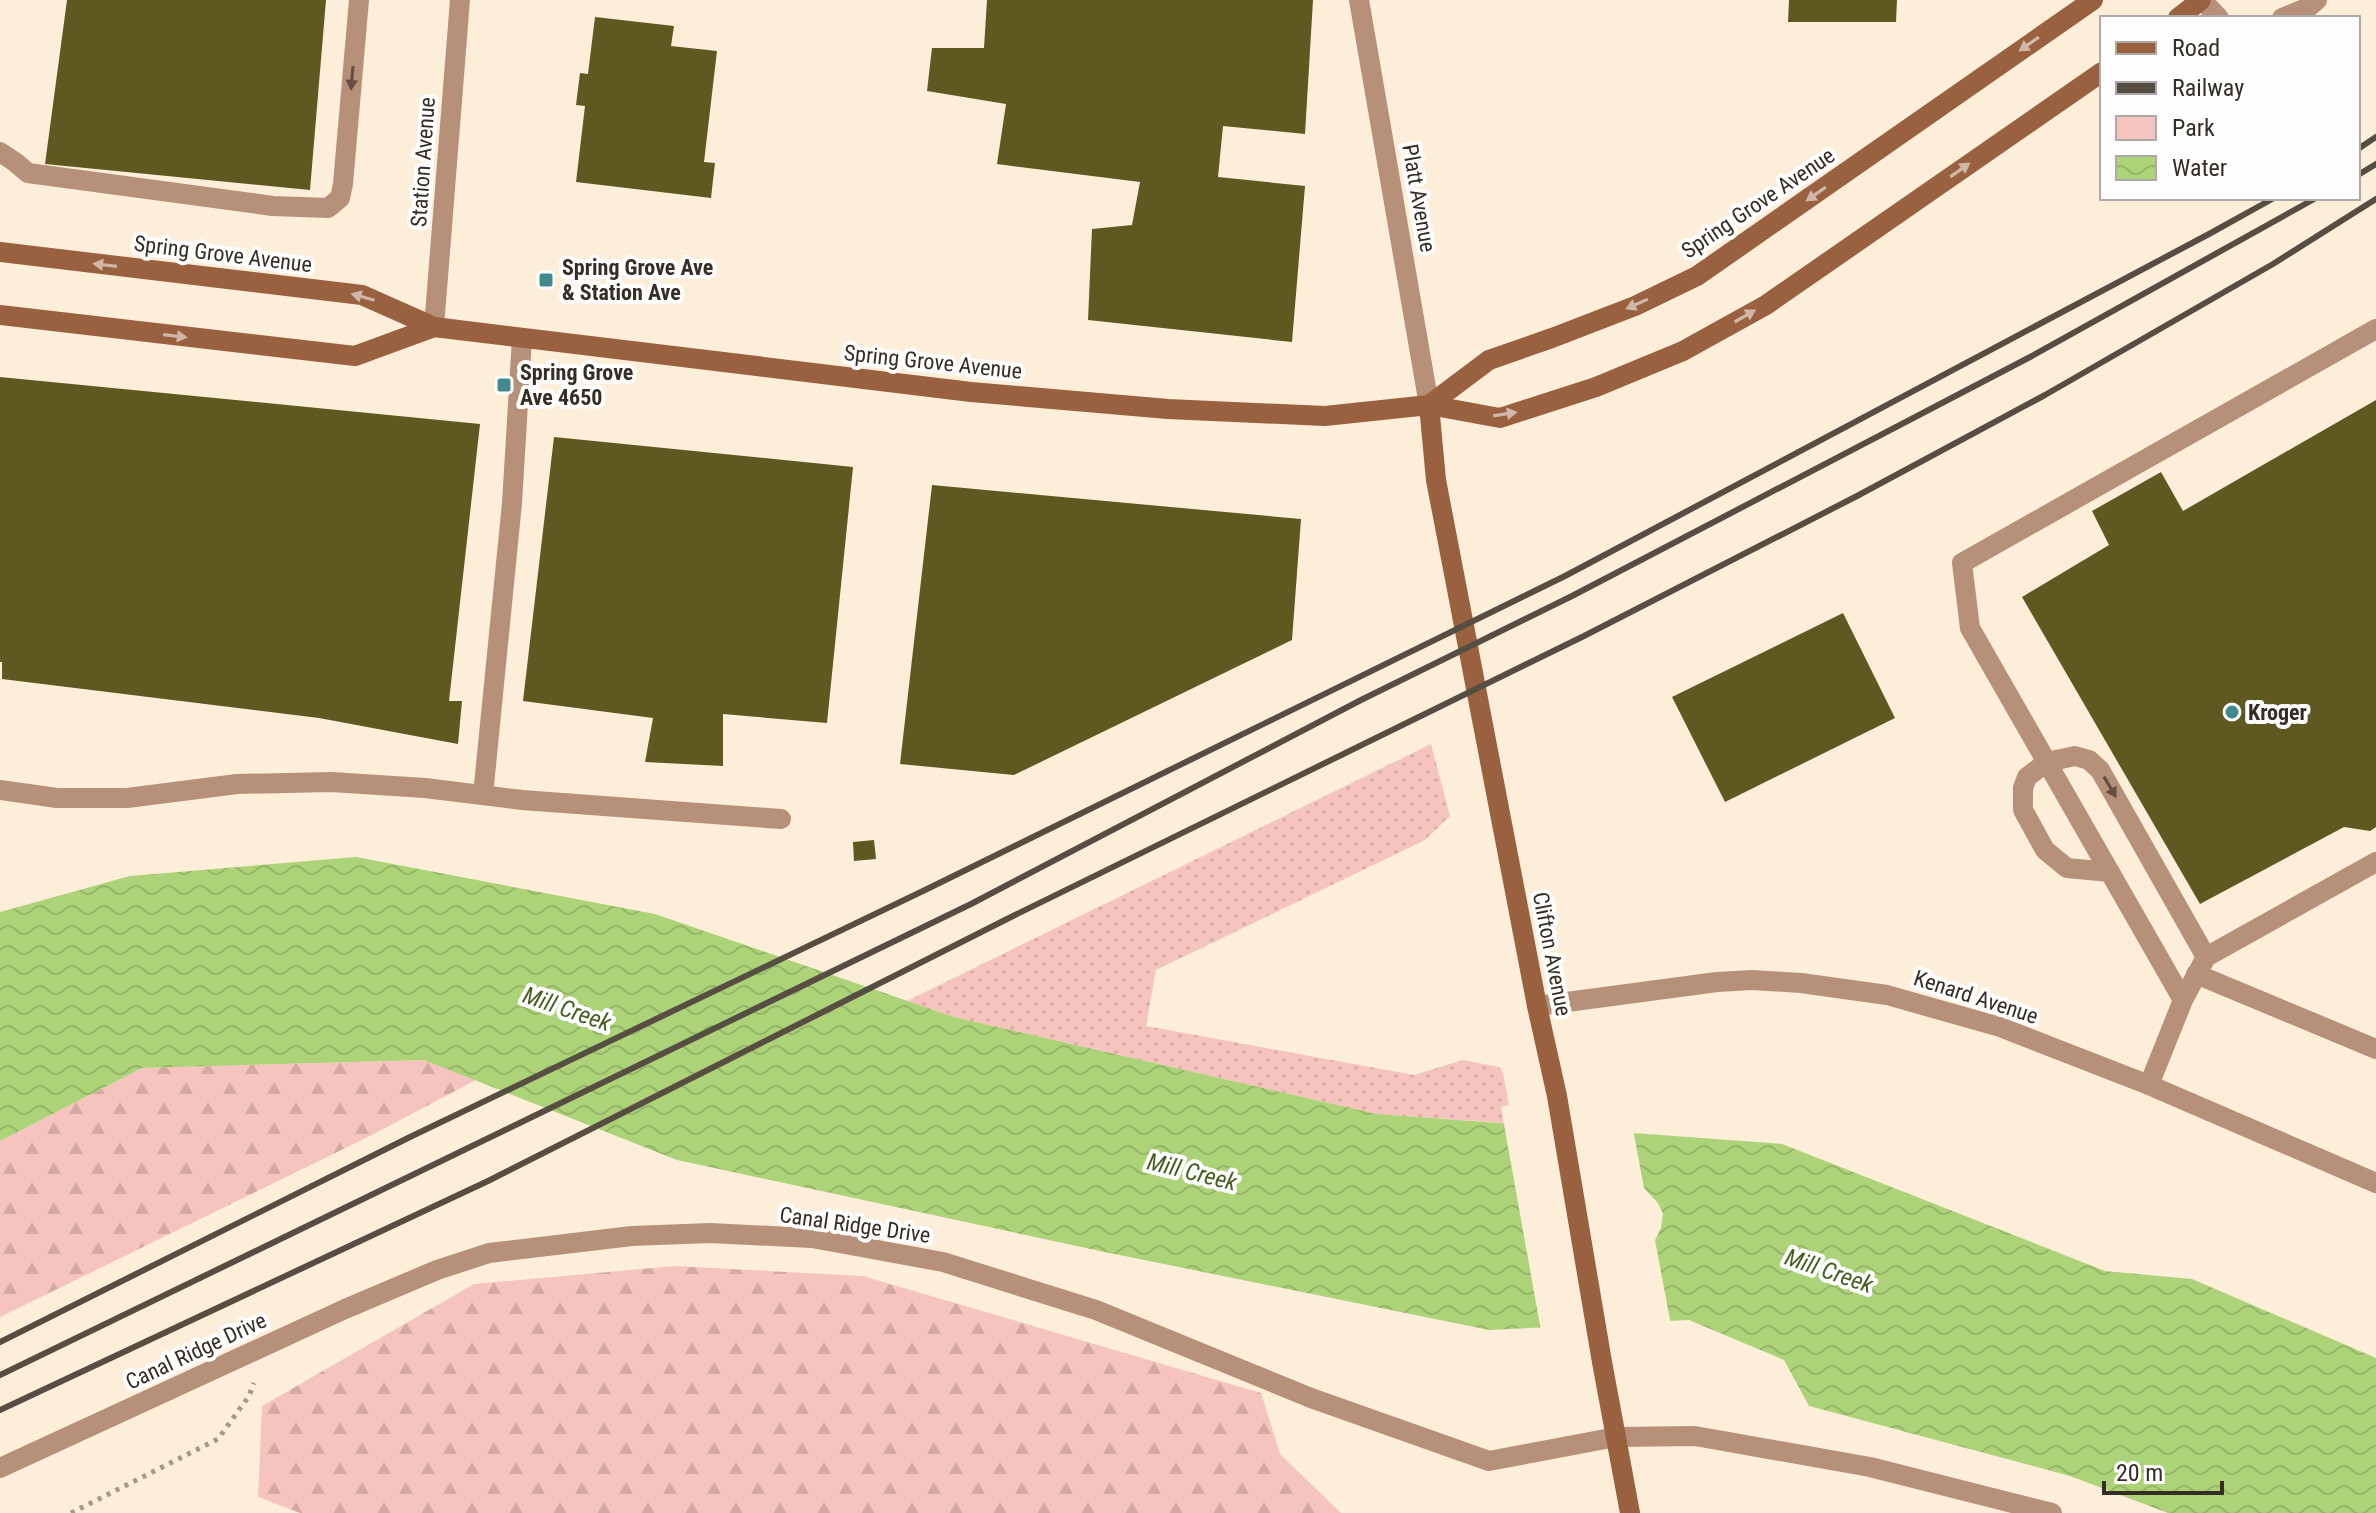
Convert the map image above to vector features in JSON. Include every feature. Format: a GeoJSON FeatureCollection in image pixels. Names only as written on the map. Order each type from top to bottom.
{"type":"FeatureCollection","features":[{"type":"Feature","properties":{"kind":"main road","name":"Spring Grove Avenue"},"geometry":{"type":"LineString","coordinates":[[1429,405],[1489,360],[1635,306],[1697,276],[2093,0]]}},
{"type":"Feature","properties":{"kind":"main road"},"geometry":{"type":"LineString","coordinates":[[2181,16],[2201,0]]}},
{"type":"Feature","properties":{"kind":"main road","name":"Spring Grove Avenue"},"geometry":{"type":"LineString","coordinates":[[0,252],[362,295],[434,327],[971,392],[1179,410],[1325,416],[1429,405],[1500,418],[1596,387],[1683,351],[1766,305],[2100,73]]}},
{"type":"Feature","properties":{"kind":"main road","name":"Spring Grove Avenue"},"geometry":{"type":"LineString","coordinates":[[0,315],[355,356],[434,327]]}},
{"type":"Feature","properties":{"kind":"main road","name":"Clifton Avenue"},"geometry":{"type":"LineString","coordinates":[[1429,405],[1436,480],[1557,1096],[1630,1513]]}},
{"type":"Feature","properties":{"kind":"street"},"geometry":{"type":"LineString","coordinates":[[0,152],[28,173],[62,179],[273,206],[328,208],[340,198],[359,0]]}},
{"type":"Feature","properties":{"kind":"street","name":"Station Avenue"},"geometry":{"type":"LineString","coordinates":[[434,327],[460,0]]}},
{"type":"Feature","properties":{"kind":"street","name":"Platt Avenue"},"geometry":{"type":"LineString","coordinates":[[1359,0],[1429,405]]}},
{"type":"Feature","properties":{"kind":"street"},"geometry":{"type":"LineString","coordinates":[[2201,0],[2217,16]]}},
{"type":"Feature","properties":{"kind":"street"},"geometry":{"type":"LineString","coordinates":[[2287,16],[2309,7],[2317,0]]}},
{"type":"Feature","properties":{"kind":"street"},"geometry":{"type":"LineString","coordinates":[[2183,1000],[1970,628],[1962,563],[2376,329]]}},
{"type":"Feature","properties":{"kind":"street"},"geometry":{"type":"LineString","coordinates":[[483,795],[512,503],[522,338]]}},
{"type":"Feature","properties":{"kind":"street"},"geometry":{"type":"LineString","coordinates":[[2110,872],[2067,868],[2045,850],[2023,810],[2023,788],[2027,777],[2047,762],[2075,756],[2089,760],[2100,770],[2201,966],[2376,1049]]}},
{"type":"Feature","properties":{"kind":"street"},"geometry":{"type":"LineString","coordinates":[[0,790],[57,798],[127,798],[237,784],[331,782],[781,819]]}},
{"type":"Feature","properties":{"kind":"street"},"geometry":{"type":"LineString","coordinates":[[2149,1085],[2183,1000],[2201,966],[2376,862]]}},
{"type":"Feature","properties":{"kind":"street","name":"Kenard Avenue"},"geometry":{"type":"LineString","coordinates":[[1537,1006],[1752,980],[1801,983],[1887,995],[2000,1027],[2149,1085],[2376,1183]]}},
{"type":"Feature","properties":{"kind":"street","name":"Canal Ridge Drive"},"geometry":{"type":"LineString","coordinates":[[0,1468],[345,1309],[437,1270],[489,1253],[632,1236],[710,1233],[812,1238],[943,1262],[1096,1310],[1311,1398],[1489,1461],[1616,1437],[1695,1436],[1870,1467],[2052,1513]]}},
{"type":"Feature","properties":{"kind":"path"},"geometry":{"type":"LineString","coordinates":[[71,1513],[218,1439],[249,1396],[273,1342]]}},
{"type":"Feature","properties":{"kind":"green space"},"geometry":{"type":"Polygon","coordinates":[[[1431,744],[1450,816],[1425,840],[1156,970],[1146,1026],[1414,1075],[1463,1060],[1499,1067],[1509,1105],[1501,1107],[1504,1123],[1377,1114],[954,1017],[907,1001],[1431,744]]]}},
{"type":"Feature","properties":{"kind":"green space"},"geometry":{"type":"Polygon","coordinates":[[[424,1060],[476,1080],[370,1136],[0,1317],[0,1141],[142,1068],[424,1060]]]}},
{"type":"Feature","properties":{"kind":"green space"},"geometry":{"type":"Polygon","coordinates":[[[675,1266],[863,1276],[1261,1393],[1280,1454],[1341,1513],[300,1513],[258,1497],[262,1406],[474,1284],[675,1266]]]}},
{"type":"Feature","properties":{"kind":"water","name":"Mill Creek"},"geometry":{"type":"Polygon","coordinates":[[[356,857],[655,914],[954,1017],[1377,1114],[1782,1144],[2105,1271],[2192,1279],[2376,1358],[2376,1513],[2168,1513],[2070,1476],[1809,1406],[1784,1360],[1689,1320],[1489,1330],[1100,1251],[677,1160],[424,1060],[142,1068],[0,1141],[0,912],[130,876],[356,857]]]}},
{"type":"Feature","properties":{"kind":"pier"},"geometry":{"type":"Polygon","coordinates":[[[1503,1119],[1633,1129],[1644,1188],[1658,1203],[1663,1214],[1655,1240],[1671,1325],[1541,1331],[1503,1119]]]}},
{"type":"Feature","properties":{"kind":"building"},"geometry":{"type":"Polygon","coordinates":[[[67,0],[326,0],[310,190],[45,164],[67,0]]]}},
{"type":"Feature","properties":{"kind":"building"},"geometry":{"type":"Polygon","coordinates":[[[987,0],[1313,0],[1305,134],[1223,126],[1218,177],[1305,186],[1292,342],[1088,320],[1092,229],[1132,225],[1140,182],[997,164],[1006,104],[927,91],[932,48],[984,48],[987,0]]]}},
{"type":"Feature","properties":{"kind":"building"},"geometry":{"type":"Polygon","coordinates":[[[1789,0],[1897,0],[1896,22],[1788,22],[1789,0]]]}},
{"type":"Feature","properties":{"kind":"building"},"geometry":{"type":"Polygon","coordinates":[[[595,17],[674,26],[671,46],[717,51],[704,162],[715,163],[711,198],[576,182],[585,106],[576,105],[580,73],[588,74],[595,17]]]}},
{"type":"Feature","properties":{"kind":"building"},"geometry":{"type":"Polygon","coordinates":[[[0,377],[480,424],[449,701],[462,701],[458,744],[319,718],[2,679],[0,377]]]}},
{"type":"Feature","properties":{"kind":"building","name":"Kroger"},"geometry":{"type":"Polygon","coordinates":[[[2376,400],[2376,827],[2370,831],[2344,827],[2200,904],[2022,597],[2109,545],[2092,511],[2161,472],[2183,511],[2376,400]]]}},
{"type":"Feature","properties":{"kind":"building"},"geometry":{"type":"Polygon","coordinates":[[[554,437],[853,467],[827,723],[723,714],[723,766],[645,762],[653,718],[523,701],[554,437]]]}},
{"type":"Feature","properties":{"kind":"building"},"geometry":{"type":"Polygon","coordinates":[[[932,485],[1301,519],[1292,640],[1014,775],[900,764],[932,485]]]}},
{"type":"Feature","properties":{"kind":"building"},"geometry":{"type":"Polygon","coordinates":[[[1843,613],[1895,718],[1725,802],[1672,697],[1843,613]]]}},
{"type":"Feature","properties":{"kind":"building"},"geometry":{"type":"Polygon","coordinates":[[[874,840],[876,859],[854,861],[853,842],[874,840]]]}},
{"type":"Feature","properties":{"kind":"railway"},"geometry":{"type":"LineString","coordinates":[[2360,148],[2376,137]]}},
{"type":"Feature","properties":{"kind":"railway"},"geometry":{"type":"LineString","coordinates":[[2360,174],[2376,164]]}},
{"type":"Feature","properties":{"kind":"railway"},"geometry":{"type":"LineString","coordinates":[[0,1410],[488,1181],[1013,916],[1584,636],[1857,496],[2045,395],[2273,264],[2376,199]]}},
{"type":"Feature","properties":{"kind":"railway"},"geometry":{"type":"LineString","coordinates":[[0,1342],[410,1137],[923,891],[1565,576],[2270,200]]}},
{"type":"Feature","properties":{"kind":"railway"},"geometry":{"type":"LineString","coordinates":[[0,1375],[971,904],[2032,356],[2312,200]]}},
{"type":"Feature","properties":{"kind":"place","name":"Spring Grove Ave & Station Ave"},"geometry":{"type":"Point","coordinates":[546,280]}},
{"type":"Feature","properties":{"kind":"place","name":"Spring Grove Ave 4650"},"geometry":{"type":"Point","coordinates":[504,385]}},
{"type":"Feature","properties":{"kind":"place","name":"Kroger"},"geometry":{"type":"Point","coordinates":[2232,712]}}]}
